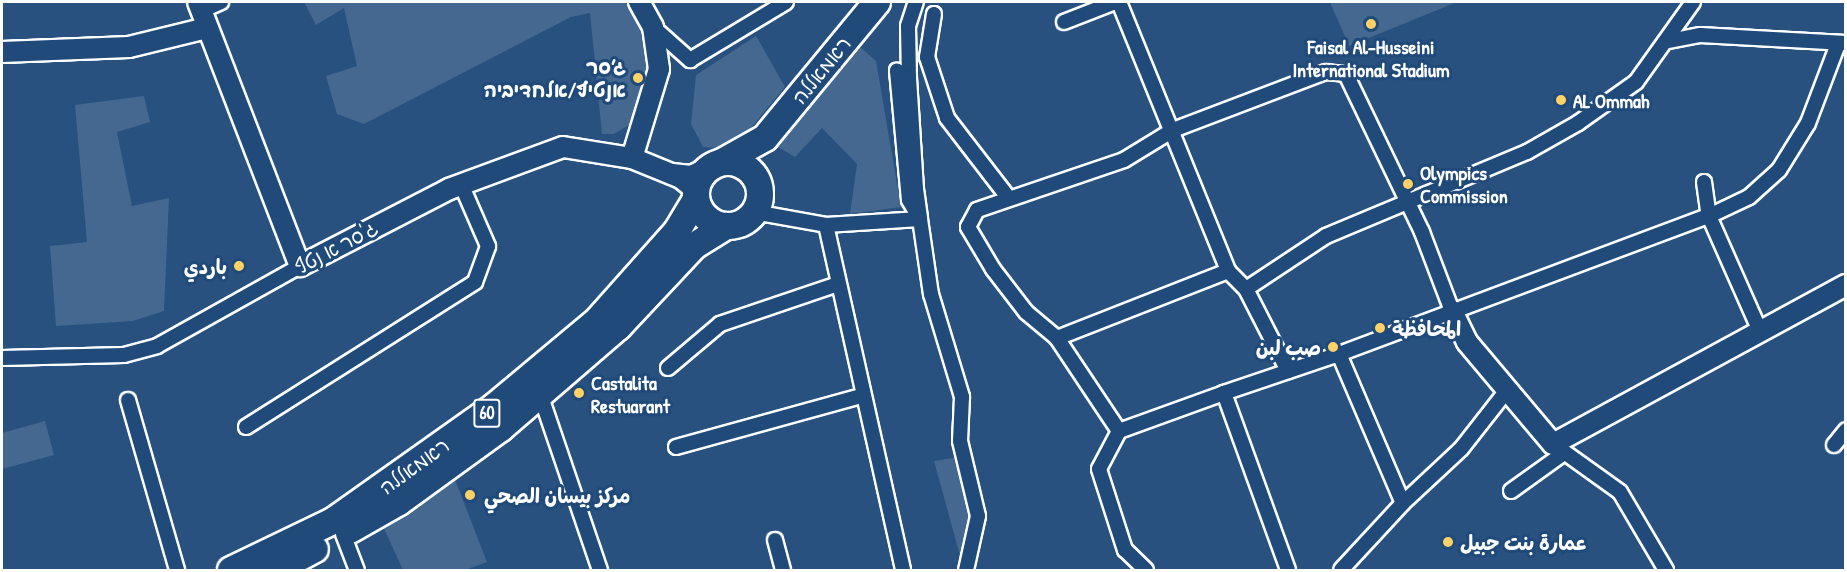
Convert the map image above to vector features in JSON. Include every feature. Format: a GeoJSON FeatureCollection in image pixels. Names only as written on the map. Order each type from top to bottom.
{"type":"FeatureCollection","features":[{"type":"Feature","properties":{"kind":"highway","name":"ראמאללה"},"geometry":{"type":"LineString","coordinates":[[717,164],[765,138],[877,2]]}},
{"type":"Feature","properties":{"kind":"highway","name":"ראמאללה"},"geometry":{"type":"LineString","coordinates":[[757,181],[765,138]]}},
{"type":"Feature","properties":{"kind":"highway"},"geometry":{"type":"LineString","coordinates":[[717,164],[743,165],[757,181]]}},
{"type":"Feature","properties":{"kind":"highway","name":"60"},"geometry":{"type":"LineString","coordinates":[[696,194],[717,164]]}},
{"type":"Feature","properties":{"kind":"highway","name":"60"},"geometry":{"type":"LineString","coordinates":[[726,226],[754,212],[757,181]]}},
{"type":"Feature","properties":{"kind":"highway","name":"ראמאללה"},"geometry":{"type":"LineString","coordinates":[[231,570],[340,517],[494,407],[597,321],[677,231],[696,194]]}},
{"type":"Feature","properties":{"kind":"highway"},"geometry":{"type":"LineString","coordinates":[[696,194],[706,217],[726,226]]}},
{"type":"Feature","properties":{"kind":"highway","name":"ראמאללה"},"geometry":{"type":"LineString","coordinates":[[276,570],[399,502],[540,394],[618,327],[694,246],[726,226]]}},
{"type":"Feature","properties":{"kind":"street"},"geometry":{"type":"LineString","coordinates":[[2,52],[129,48],[202,14],[221,2]]}},
{"type":"Feature","properties":{"kind":"street"},"geometry":{"type":"LineString","coordinates":[[639,2],[653,27],[690,60],[786,2]]}},
{"type":"Feature","properties":{"kind":"street"},"geometry":{"type":"LineString","coordinates":[[916,2],[908,26],[909,78],[920,219],[931,294],[962,397],[960,441],[978,516],[966,570]]}},
{"type":"Feature","properties":{"kind":"street"},"geometry":{"type":"LineString","coordinates":[[1064,22],[1117,2],[1173,130],[1228,271],[1246,289],[1288,371]]}},
{"type":"Feature","properties":{"kind":"street"},"geometry":{"type":"LineString","coordinates":[[1246,289],[1326,236],[1527,152],[1578,123],[1636,82],[1668,41],[1694,2]]}},
{"type":"Feature","properties":{"kind":"street"},"geometry":{"type":"LineString","coordinates":[[202,14],[300,266]]}},
{"type":"Feature","properties":{"kind":"street"},"geometry":{"type":"LineString","coordinates":[[934,14],[927,57],[947,118],[1007,196]]}},
{"type":"Feature","properties":{"kind":"street"},"geometry":{"type":"LineString","coordinates":[[632,158],[656,89],[653,27]]}},
{"type":"Feature","properties":{"kind":"street"},"geometry":{"type":"LineString","coordinates":[[1146,570],[1125,550],[1100,469],[1119,431],[1339,354],[1709,216],[1749,196],[1779,170],[1809,123],[1842,44],[1700,35],[1668,41]]}},
{"type":"Feature","properties":{"kind":"street"},"geometry":{"type":"LineString","coordinates":[[1119,431],[1057,338],[1026,312],[968,227],[977,210],[1007,196],[1124,160],[1173,130],[1326,72],[1346,74],[1407,203],[1467,342],[1558,448],[1620,492],[1666,570]]}},
{"type":"Feature","properties":{"kind":"street","name":"ג'סר א נטף"},"geometry":{"type":"LineString","coordinates":[[2,358],[124,355],[157,346],[300,266],[461,184],[563,147],[632,158],[672,174],[691,176],[717,164]]}},
{"type":"Feature","properties":{"kind":"street","name":"ג'סר א נטף"},"geometry":{"type":"LineString","coordinates":[[672,174],[696,194]]}},
{"type":"Feature","properties":{"kind":"street"},"geometry":{"type":"LineString","coordinates":[[1704,182],[1709,216],[1759,329]]}},
{"type":"Feature","properties":{"kind":"street"},"geometry":{"type":"LineString","coordinates":[[246,427],[475,282],[488,246],[461,184]]}},
{"type":"Feature","properties":{"kind":"street"},"geometry":{"type":"LineString","coordinates":[[754,212],[826,225],[920,219]]}},
{"type":"Feature","properties":{"kind":"street"},"geometry":{"type":"LineString","coordinates":[[826,225],[861,396],[903,570]]}},
{"type":"Feature","properties":{"kind":"street"},"geometry":{"type":"LineString","coordinates":[[1057,338],[1228,271]]}},
{"type":"Feature","properties":{"kind":"street"},"geometry":{"type":"LineString","coordinates":[[668,368],[720,324],[838,284]]}},
{"type":"Feature","properties":{"kind":"street"},"geometry":{"type":"LineString","coordinates":[[1510,491],[1558,448],[1759,329],[1845,285]]}},
{"type":"Feature","properties":{"kind":"street"},"geometry":{"type":"LineString","coordinates":[[1339,354],[1403,503]]}},
{"type":"Feature","properties":{"kind":"street"},"geometry":{"type":"LineString","coordinates":[[1341,570],[1403,503],[1461,449],[1508,389]]}},
{"type":"Feature","properties":{"kind":"street"},"geometry":{"type":"LineString","coordinates":[[1224,393],[1288,570]]}},
{"type":"Feature","properties":{"kind":"street"},"geometry":{"type":"LineString","coordinates":[[540,394],[600,570]]}},
{"type":"Feature","properties":{"kind":"street"},"geometry":{"type":"LineString","coordinates":[[676,447],[861,396]]}},
{"type":"Feature","properties":{"kind":"street"},"geometry":{"type":"LineString","coordinates":[[128,400],[177,570]]}},
{"type":"Feature","properties":{"kind":"street"},"geometry":{"type":"LineString","coordinates":[[1834,445],[1845,430]]}},
{"type":"Feature","properties":{"kind":"street"},"geometry":{"type":"LineString","coordinates":[[343,534],[357,570]]}},
{"type":"Feature","properties":{"kind":"street"},"geometry":{"type":"LineString","coordinates":[[775,540],[783,570]]}},
{"type":"Feature","properties":{"kind":"shaded area"},"geometry":{"type":"Polygon","coordinates":[[[304,2],[632,2],[645,33],[648,72],[634,122],[614,134],[602,134],[590,13],[571,17],[364,124],[337,114],[326,76],[357,66],[344,8],[316,25],[304,2]]]}},
{"type":"Feature","properties":{"kind":"shaded area","name":"Faisal Al-Husseini International Stadium"},"geometry":{"type":"Polygon","coordinates":[[[1330,2],[1457,2],[1349,46],[1330,2]]]}},
{"type":"Feature","properties":{"kind":"shaded area"},"geometry":{"type":"Polygon","coordinates":[[[756,36],[785,87],[750,129],[715,148],[703,147],[691,124],[696,75],[756,36]]]}},
{"type":"Feature","properties":{"kind":"shaded area"},"geometry":{"type":"Polygon","coordinates":[[[858,45],[876,61],[901,207],[850,214],[857,164],[822,128],[795,157],[773,144],[858,45]]]}},
{"type":"Feature","properties":{"kind":"shaded area"},"geometry":{"type":"Polygon","coordinates":[[[144,96],[150,122],[117,132],[132,206],[169,198],[164,311],[133,321],[56,326],[50,246],[87,242],[75,105],[144,96]]]}},
{"type":"Feature","properties":{"kind":"shaded area"},"geometry":{"type":"Polygon","coordinates":[[[45,421],[54,455],[2,469],[2,433],[45,421]]]}},
{"type":"Feature","properties":{"kind":"shaded area"},"geometry":{"type":"Polygon","coordinates":[[[959,457],[972,528],[962,563],[934,461],[959,457]]]}},
{"type":"Feature","properties":{"kind":"shaded area"},"geometry":{"type":"Polygon","coordinates":[[[454,477],[487,562],[465,570],[403,570],[381,522],[454,477]]]}},
{"type":"Feature","properties":{"kind":"place","name":"Faisal Al-Husseini International Stadium"},"geometry":{"type":"Point","coordinates":[1371,24]}},
{"type":"Feature","properties":{"kind":"place","name":"ג׳סר אנטיף/אלחדיביה"},"geometry":{"type":"Point","coordinates":[638,78]}},
{"type":"Feature","properties":{"kind":"place","name":"AL Ommah"},"geometry":{"type":"Point","coordinates":[1561,100]}},
{"type":"Feature","properties":{"kind":"place","name":"Olympics Commission"},"geometry":{"type":"Point","coordinates":[1408,184]}},
{"type":"Feature","properties":{"kind":"place","name":"باردي"},"geometry":{"type":"Point","coordinates":[239,266]}},
{"type":"Feature","properties":{"kind":"place","name":"المحافظة"},"geometry":{"type":"Point","coordinates":[1380,328]}},
{"type":"Feature","properties":{"kind":"place","name":"صب لبن"},"geometry":{"type":"Point","coordinates":[1333,347]}},
{"type":"Feature","properties":{"kind":"place","name":"Castalita Restuarant"},"geometry":{"type":"Point","coordinates":[579,393]}},
{"type":"Feature","properties":{"kind":"place","name":"مركز بيسان الصحي"},"geometry":{"type":"Point","coordinates":[470,495]}},
{"type":"Feature","properties":{"kind":"place","name":"عمارة بنت جبيل"},"geometry":{"type":"Point","coordinates":[1448,542]}}]}
